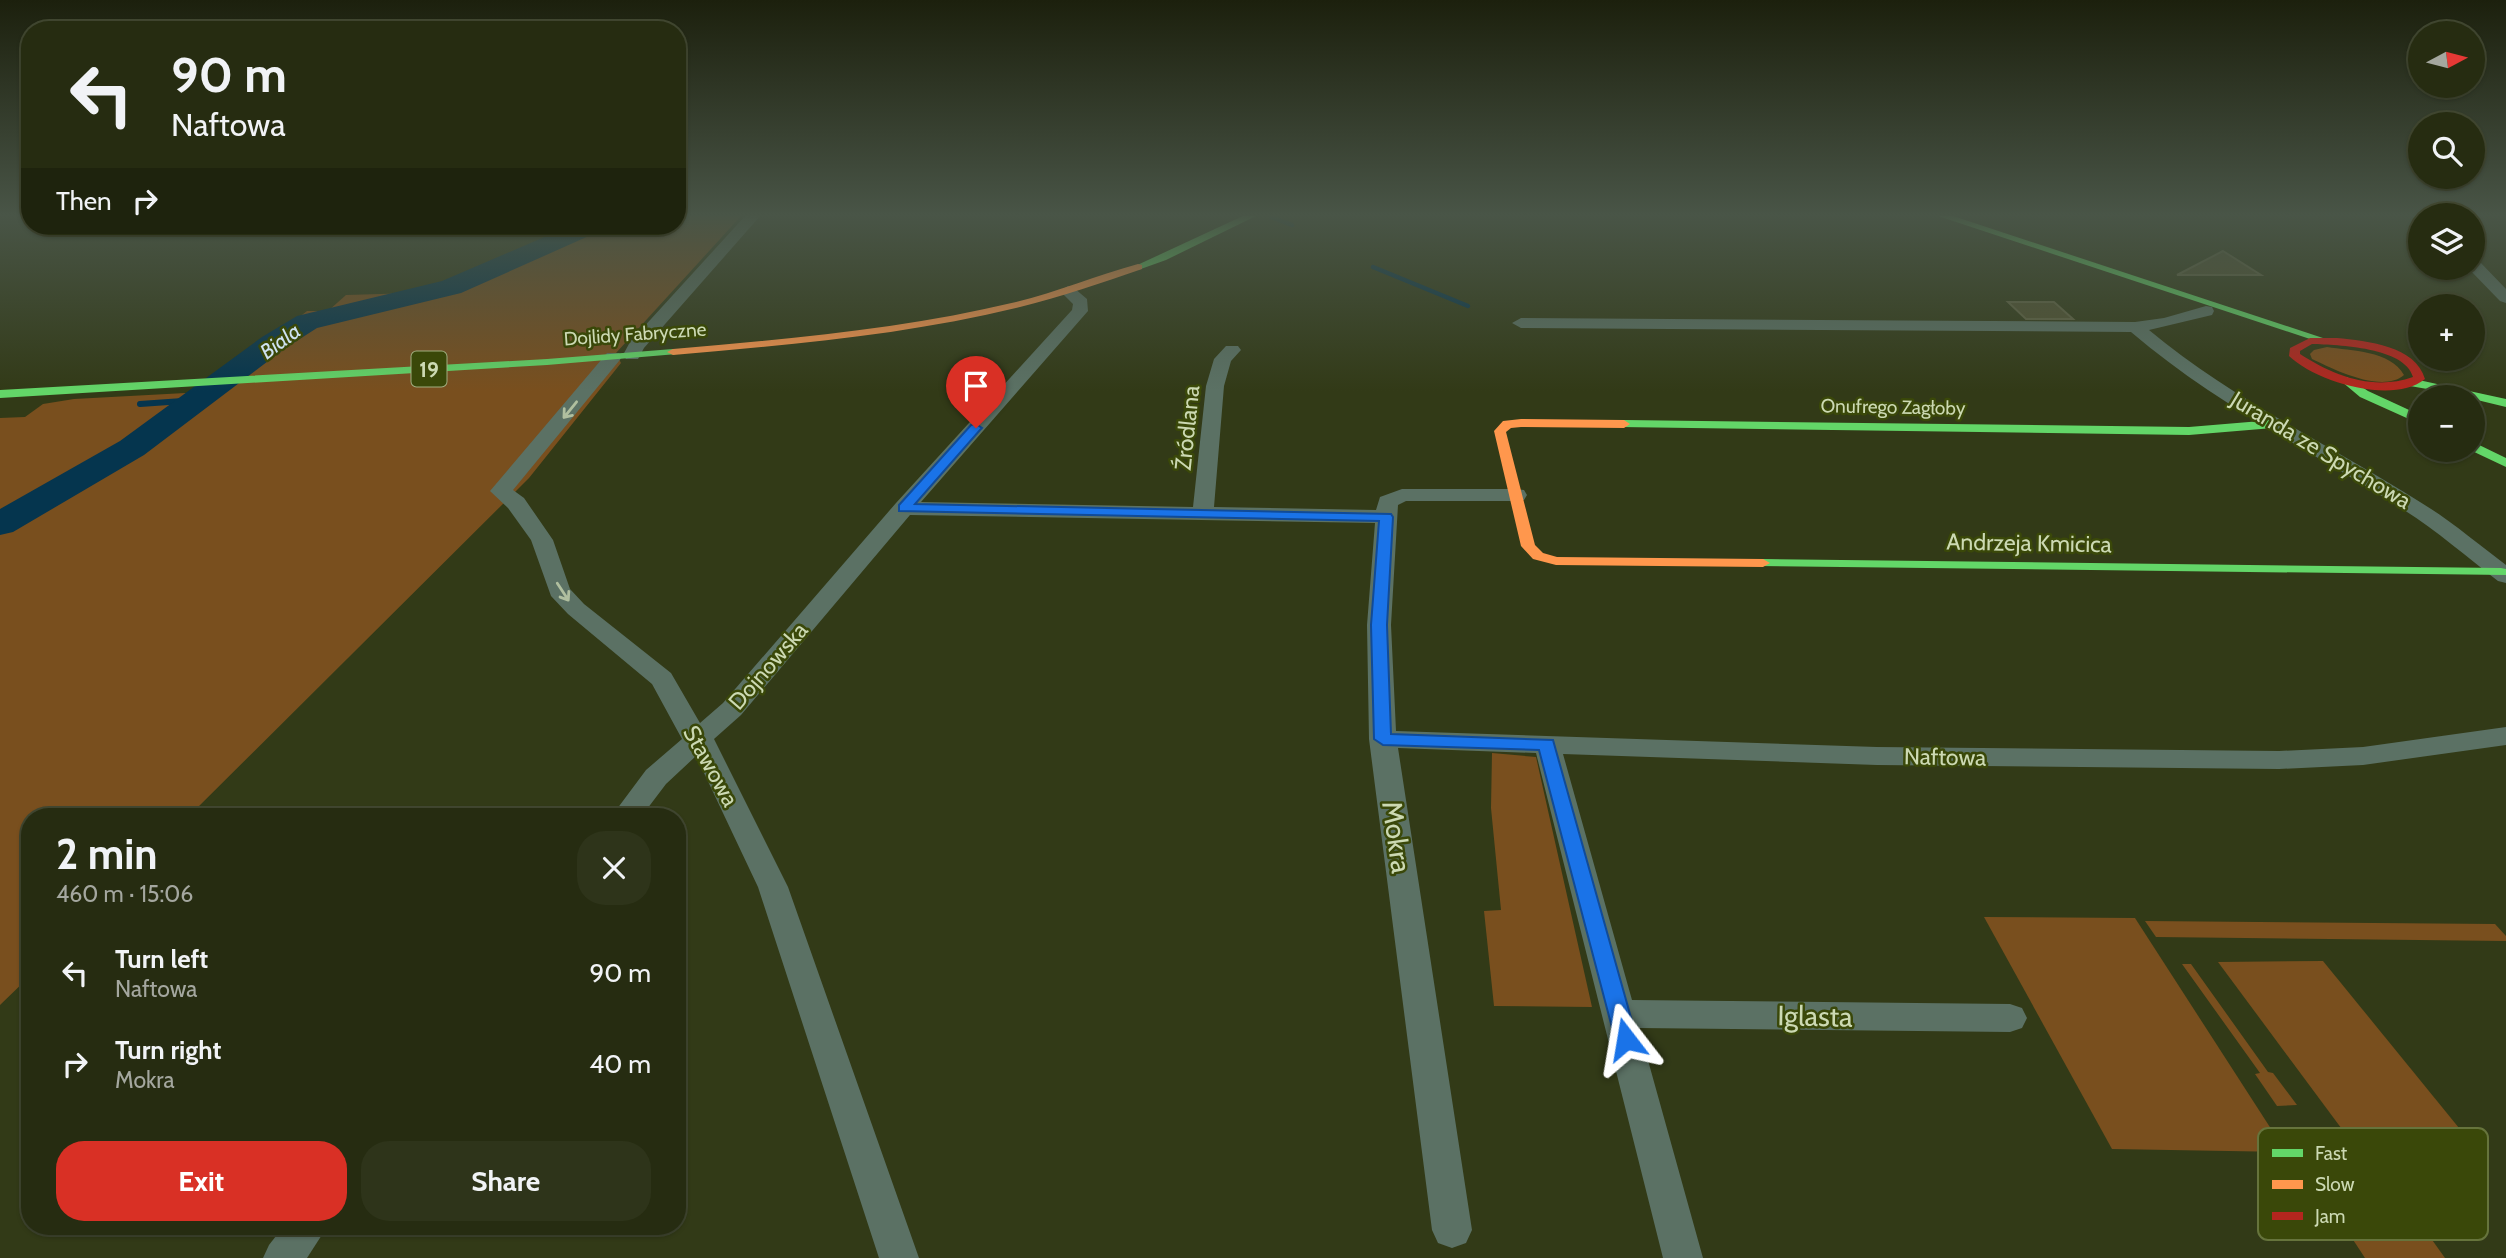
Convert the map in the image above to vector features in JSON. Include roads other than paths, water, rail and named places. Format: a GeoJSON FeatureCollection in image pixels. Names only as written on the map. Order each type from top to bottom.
{"type":"FeatureCollection","features":[{"type":"Feature","properties":{"kind":"main road","name":"Dojlidy Fabryczne"},"geometry":{"type":"LineString","coordinates":[[0,394],[623,356],[777,343],[853,334],[998,309],[1068,291],[1118,274]]}},
{"type":"Feature","properties":{"kind":"main road"},"geometry":{"type":"LineString","coordinates":[[2093,274],[2206,311],[2294,350]]}},
{"type":"Feature","properties":{"kind":"main road"},"geometry":{"type":"LineString","coordinates":[[2121,274],[2326,341],[2384,352],[2416,376],[2506,403]]}},
{"type":"Feature","properties":{"kind":"main road"},"geometry":{"type":"LineString","coordinates":[[2294,350],[2299,345],[2326,341]]}},
{"type":"Feature","properties":{"kind":"main road"},"geometry":{"type":"LineString","coordinates":[[2294,350],[2295,356],[2314,369],[2347,381],[2386,386],[2416,376],[2506,393]]}},
{"type":"Feature","properties":{"kind":"main road"},"geometry":{"type":"LineString","coordinates":[[2347,381],[2364,394],[2408,414]]}},
{"type":"Feature","properties":{"kind":"main road"},"geometry":{"type":"LineString","coordinates":[[2386,386],[2408,409]]}},
{"type":"Feature","properties":{"kind":"main road","name":"Onufrego Zagłoby"},"geometry":{"type":"LineString","coordinates":[[1516,495],[1500,431],[1513,424],[2189,431],[2273,424]]}},
{"type":"Feature","properties":{"kind":"main road"},"geometry":{"type":"LineString","coordinates":[[2485,452],[2506,463]]}},
{"type":"Feature","properties":{"kind":"main road","name":"Andrzeja Kmicica"},"geometry":{"type":"LineString","coordinates":[[1516,495],[1525,540],[1531,552],[1556,561],[2503,574]]}},
{"type":"Feature","properties":{"kind":"street","name":"Stawowa"},"geometry":{"type":"LineString","coordinates":[[701,274],[501,491],[516,503],[542,540],[559,591],[576,609],[662,679],[696,739],[705,746],[773,887],[899,1258]]}},
{"type":"Feature","properties":{"kind":"street"},"geometry":{"type":"LineString","coordinates":[[2485,276],[2506,298]]}},
{"type":"Feature","properties":{"kind":"street","name":"Dojnowska"},"geometry":{"type":"LineString","coordinates":[[632,808],[656,777],[732,709],[904,508],[1080,311],[1082,303],[1068,291]]}},
{"type":"Feature","properties":{"kind":"street"},"geometry":{"type":"LineString","coordinates":[[1521,323],[2135,327],[2166,323],[2206,311]]}},
{"type":"Feature","properties":{"kind":"street","name":"Juranda ze Spychowa"},"geometry":{"type":"LineString","coordinates":[[2135,327],[2166,353],[2273,424],[2414,507],[2503,574]]}},
{"type":"Feature","properties":{"kind":"street","name":"Źródlana"},"geometry":{"type":"LineString","coordinates":[[1203,515],[1214,386],[1223,359],[1232,351]]}},
{"type":"Feature","properties":{"kind":"street"},"geometry":{"type":"LineString","coordinates":[[904,508],[1386,517],[1388,502],[1412,494],[1516,495]]}},
{"type":"Feature","properties":{"kind":"street","name":"Mokra"},"geometry":{"type":"LineString","coordinates":[[1386,517],[1379,625],[1383,739],[1452,1230]]}},
{"type":"Feature","properties":{"kind":"street","name":"Naftowa"},"geometry":{"type":"LineString","coordinates":[[1383,739],[1877,756],[2279,760],[2363,756],[2506,736]]}},
{"type":"Feature","properties":{"kind":"street"},"geometry":{"type":"LineString","coordinates":[[1547,744],[1683,1258]]}},
{"type":"Feature","properties":{"kind":"street","name":"Iglasta"},"geometry":{"type":"LineString","coordinates":[[1619,1014],[2010,1018]]}},
{"type":"Feature","properties":{"kind":"street"},"geometry":{"type":"LineString","coordinates":[[283,1258],[301,1235]]}},
{"type":"Feature","properties":{"kind":"waterway","name":"Biala"},"geometry":{"type":"LineString","coordinates":[[0,524],[132,448],[273,343],[307,322],[451,287],[482,274]]}},
{"type":"Feature","properties":{"kind":"waterway"},"geometry":{"type":"LineString","coordinates":[[1389,274],[1468,306]]}},
{"type":"Feature","properties":{"kind":"waterway"},"geometry":{"type":"LineString","coordinates":[[140,404],[197,400]]}}]}
